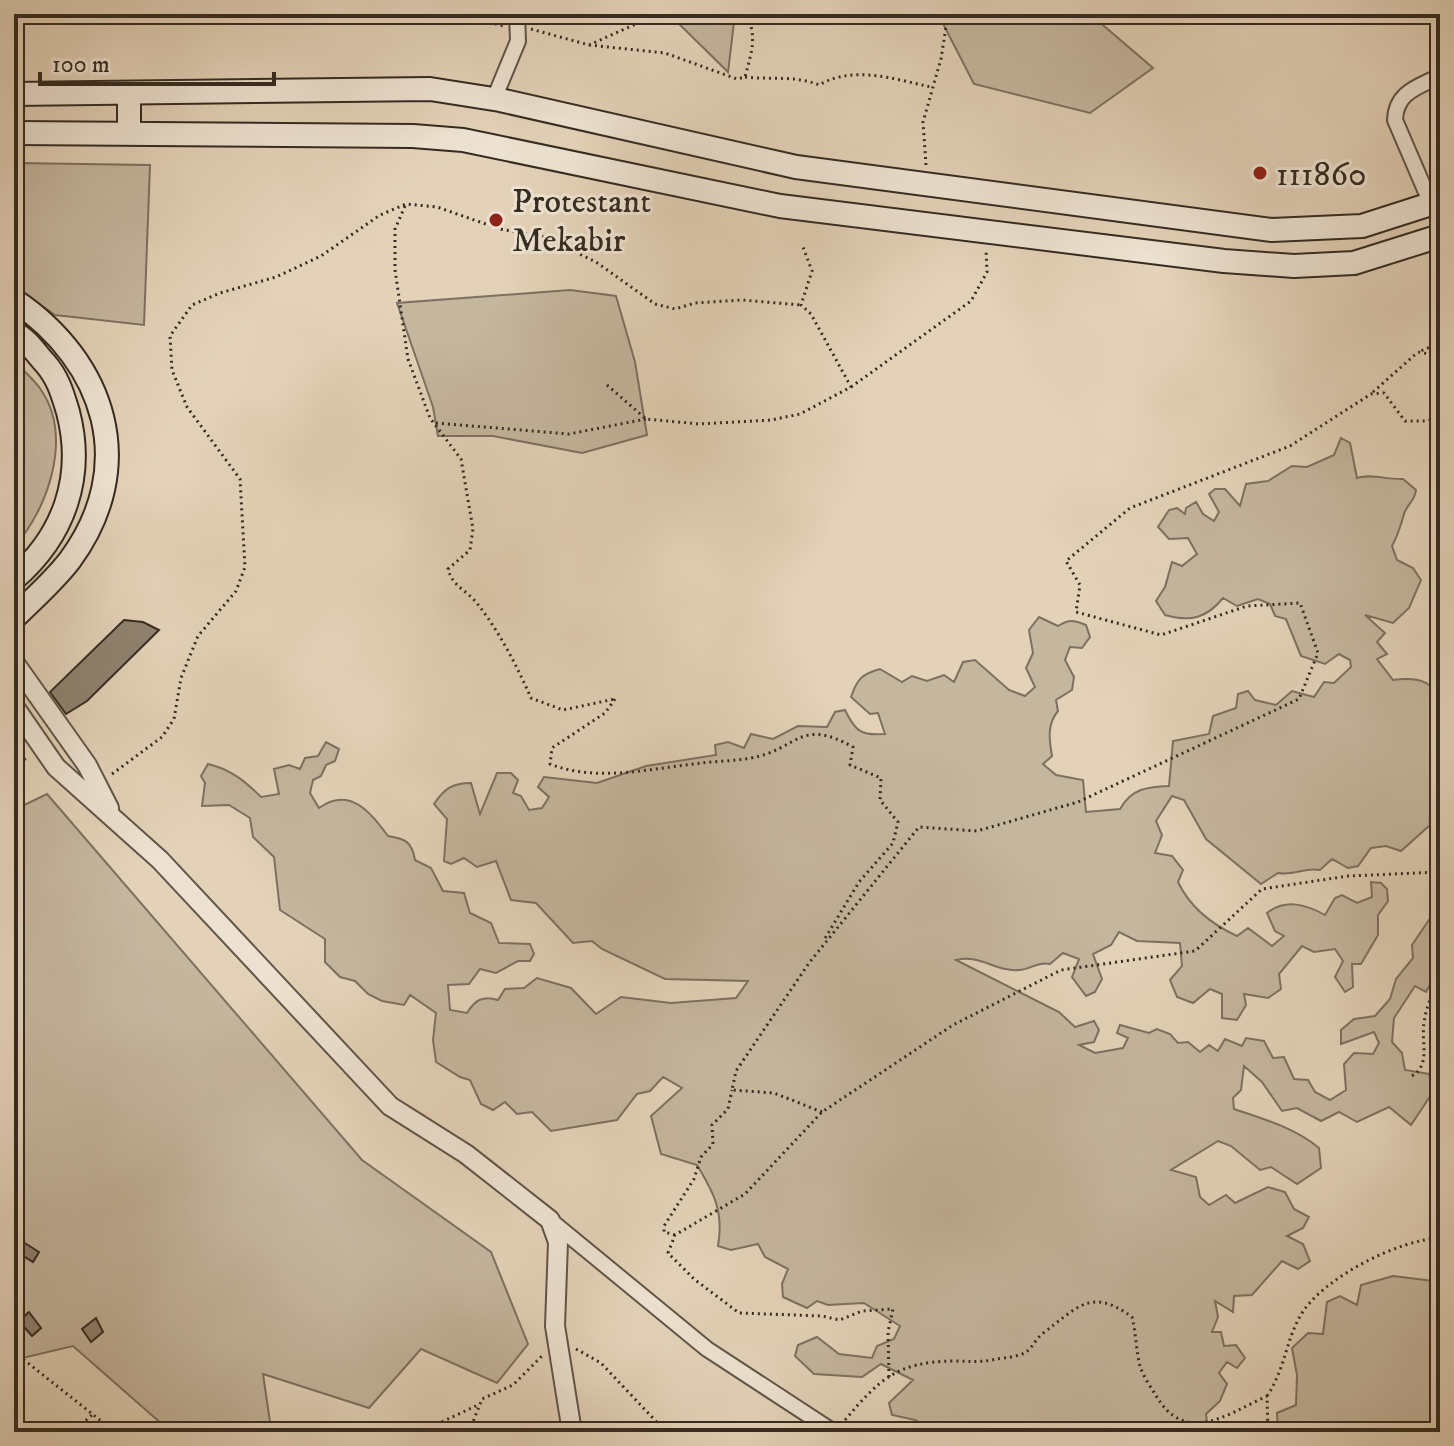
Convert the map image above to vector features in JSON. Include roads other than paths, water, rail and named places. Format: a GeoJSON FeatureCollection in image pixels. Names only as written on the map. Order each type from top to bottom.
{"type":"FeatureCollection","features":[{"type":"Feature","properties":{"kind":"main road"},"geometry":{"type":"LineString","coordinates":[[14,94],[403,89],[494,99],[766,161],[1272,230],[1362,226],[1436,203]]}},
{"type":"Feature","properties":{"kind":"main road"},"geometry":{"type":"LineString","coordinates":[[129,93],[129,134]]}},
{"type":"Feature","properties":{"kind":"main road"},"geometry":{"type":"LineString","coordinates":[[14,133],[413,136],[463,140],[780,206],[986,234],[1294,266],[1354,263],[1440,236]]}},
{"type":"Feature","properties":{"kind":"main road"},"geometry":{"type":"LineString","coordinates":[[14,300],[70,348],[97,393],[107,445],[98,507],[70,560],[14,618]]}},
{"type":"Feature","properties":{"kind":"main road"},"geometry":{"type":"LineString","coordinates":[[14,333],[23,337],[59,379],[76,442],[71,489],[59,525],[33,562],[14,579]]}},
{"type":"Feature","properties":{"kind":"street"},"geometry":{"type":"LineString","coordinates":[[494,99],[512,60],[518,19]]}},
{"type":"Feature","properties":{"kind":"street"},"geometry":{"type":"LineString","coordinates":[[1436,203],[1395,120],[1396,109],[1404,94],[1440,76]]}},
{"type":"Feature","properties":{"kind":"street"},"geometry":{"type":"LineString","coordinates":[[14,662],[97,785],[112,814]]}},
{"type":"Feature","properties":{"kind":"street"},"geometry":{"type":"LineString","coordinates":[[14,706],[56,767],[112,814],[390,1106],[466,1154],[707,1349],[834,1432]]}},
{"type":"Feature","properties":{"kind":"street"},"geometry":{"type":"LineString","coordinates":[[550,1220],[558,1242],[557,1342],[572,1432]]}},
{"type":"Feature","properties":{"kind":"place","name":"111860"},"geometry":{"type":"Point","coordinates":[1260,173]}},
{"type":"Feature","properties":{"kind":"place","name":"Protestant Mekabir"},"geometry":{"type":"Point","coordinates":[496,220]}}]}
